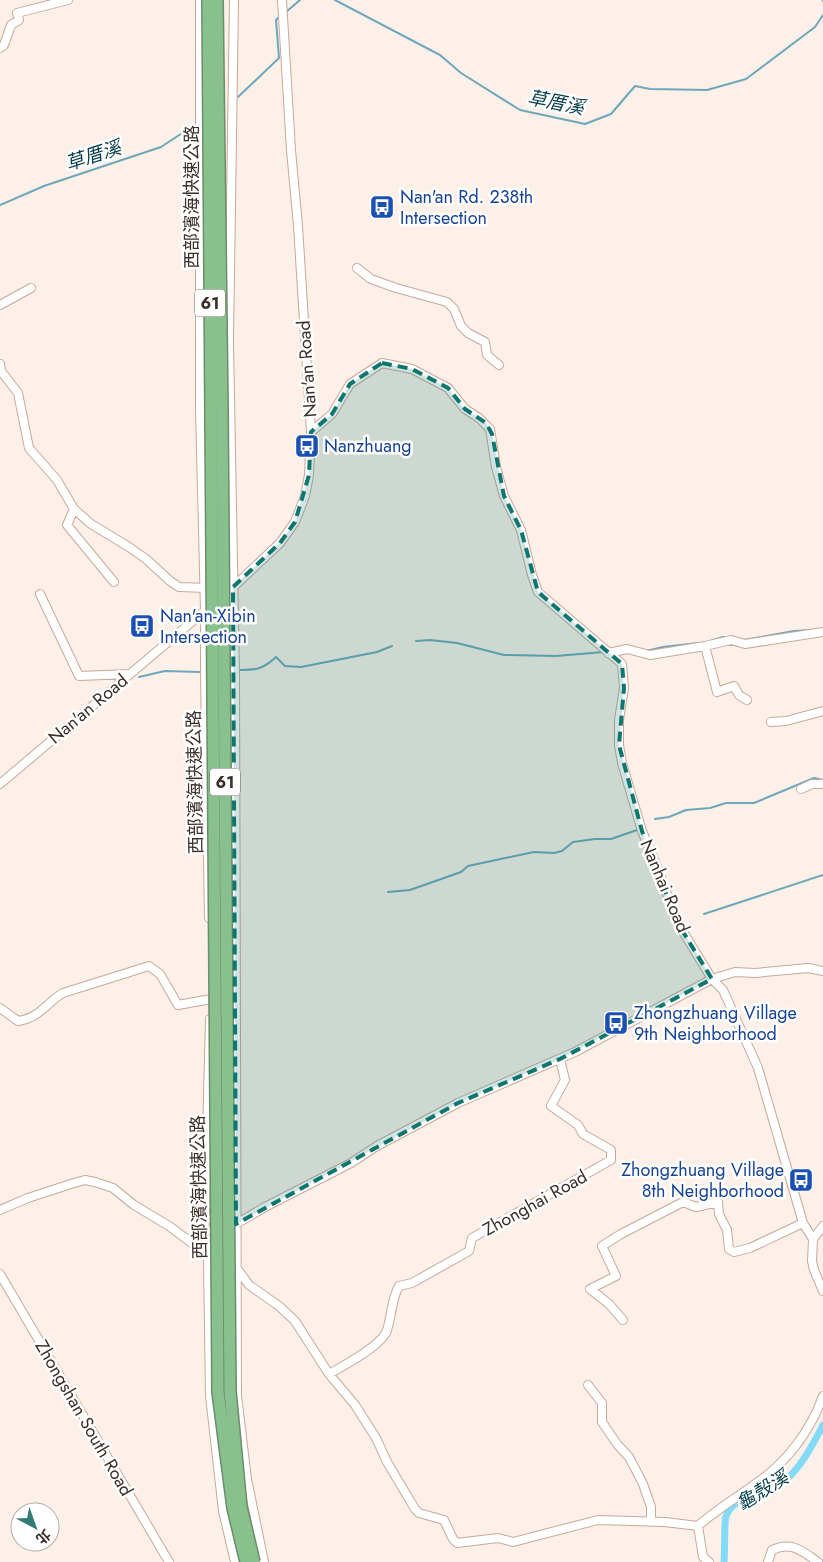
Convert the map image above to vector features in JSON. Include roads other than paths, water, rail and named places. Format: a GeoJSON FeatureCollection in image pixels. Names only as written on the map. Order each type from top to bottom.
{"type":"FeatureCollection","features":[{"type":"Feature","properties":{"kind":"highway","name":"西部濱海快速公路"},"geometry":{"type":"LineString","coordinates":[[208,0],[218,1392],[233,1508],[246,1562]]}},
{"type":"Feature","properties":{"kind":"highway","name":"西部濱海快速公路"},"geometry":{"type":"LineString","coordinates":[[217,0],[223,428],[230,1391],[241,1507],[254,1562]]}},
{"type":"Feature","properties":{"kind":"street"},"geometry":{"type":"LineString","coordinates":[[0,48],[4,45],[11,25],[19,20],[18,13],[68,0]]}},
{"type":"Feature","properties":{"kind":"street"},"geometry":{"type":"LineString","coordinates":[[200,0],[200,410],[206,610],[204,674],[210,998],[204,1252],[208,1259],[210,1396],[223,1511],[235,1562]]}},
{"type":"Feature","properties":{"kind":"street"},"geometry":{"type":"LineString","coordinates":[[234,0],[229,341],[235,675],[237,1396],[246,1479],[264,1562]]}},
{"type":"Feature","properties":{"kind":"street","name":"Nan'an Road"},"geometry":{"type":"LineString","coordinates":[[0,784],[233,587],[280,543],[295,522],[305,496],[309,475],[310,432],[282,0]]}},
{"type":"Feature","properties":{"kind":"street"},"geometry":{"type":"LineString","coordinates":[[357,268],[371,279],[447,302],[454,309],[461,326],[468,333],[485,342],[487,355],[499,365]]}},
{"type":"Feature","properties":{"kind":"street"},"geometry":{"type":"LineString","coordinates":[[0,305],[31,288]]}},
{"type":"Feature","properties":{"kind":"street"},"geometry":{"type":"LineString","coordinates":[[0,364],[1,370],[18,393],[29,448],[56,480],[74,509],[91,524],[146,558],[179,587],[233,587]]}},
{"type":"Feature","properties":{"kind":"street","name":"Nanhai Road"},"geometry":{"type":"LineString","coordinates":[[310,432],[332,414],[350,384],[382,364],[412,369],[448,388],[465,409],[490,428],[496,467],[504,496],[521,530],[538,592],[622,664],[624,688],[619,720],[619,745],[622,763],[642,831],[677,922],[712,979],[723,990],[758,1068],[803,1223],[813,1240],[814,1270],[823,1291]]}},
{"type":"Feature","properties":{"kind":"street"},"geometry":{"type":"LineString","coordinates":[[74,509],[68,525],[114,582]]}},
{"type":"Feature","properties":{"kind":"street"},"geometry":{"type":"LineString","coordinates":[[40,594],[79,676],[129,674]]}},
{"type":"Feature","properties":{"kind":"street"},"geometry":{"type":"LineString","coordinates":[[608,653],[627,649],[650,655],[731,640],[746,644],[823,632]]}},
{"type":"Feature","properties":{"kind":"street"},"geometry":{"type":"LineString","coordinates":[[705,646],[717,692],[734,686],[739,695],[746,700]]}},
{"type":"Feature","properties":{"kind":"street"},"geometry":{"type":"LineString","coordinates":[[771,722],[786,721],[823,711]]}},
{"type":"Feature","properties":{"kind":"street"},"geometry":{"type":"LineString","coordinates":[[801,789],[812,784],[823,784]]}},
{"type":"Feature","properties":{"kind":"street"},"geometry":{"type":"LineString","coordinates":[[0,1008],[18,1021],[23,1020],[44,1010],[56,997],[63,993],[149,966],[160,974],[178,1006],[210,998]]}},
{"type":"Feature","properties":{"kind":"street"},"geometry":{"type":"LineString","coordinates":[[204,1252],[236,1224],[350,1163],[377,1146],[458,1103],[560,1059],[712,979],[735,972],[755,973],[808,968],[823,971]]}},
{"type":"Feature","properties":{"kind":"street","name":"Zhonghai Road"},"geometry":{"type":"LineString","coordinates":[[329,1374],[361,1356],[387,1333],[394,1295],[399,1286],[412,1283],[469,1251],[472,1238],[611,1160],[611,1150],[582,1134],[578,1125],[551,1106],[565,1080],[560,1059]]}},
{"type":"Feature","properties":{"kind":"street"},"geometry":{"type":"LineString","coordinates":[[0,1210],[28,1198],[74,1183],[85,1180],[95,1182],[113,1188],[204,1252],[236,1267],[249,1285],[280,1306],[295,1321],[329,1374],[355,1405],[376,1438],[387,1462],[414,1509],[424,1515],[444,1520],[453,1539],[457,1543],[498,1538],[513,1542],[598,1520],[698,1526],[716,1510],[759,1482],[796,1446],[819,1408],[823,1396]]}},
{"type":"Feature","properties":{"kind":"street"},"geometry":{"type":"LineString","coordinates":[[623,1320],[609,1304],[590,1289],[616,1276],[602,1246],[621,1234],[683,1202],[696,1207],[718,1202],[719,1214],[727,1230],[728,1248],[734,1252],[750,1248],[803,1223]]}},
{"type":"Feature","properties":{"kind":"street"},"geometry":{"type":"LineString","coordinates":[[813,1240],[823,1226]]}},
{"type":"Feature","properties":{"kind":"street","name":"Zhongshan South Road"},"geometry":{"type":"LineString","coordinates":[[0,1274],[169,1562]]}},
{"type":"Feature","properties":{"kind":"street"},"geometry":{"type":"LineString","coordinates":[[588,1385],[602,1403],[602,1422],[617,1444],[629,1457],[643,1484],[651,1508],[651,1522]]}},
{"type":"Feature","properties":{"kind":"street"},"geometry":{"type":"LineString","coordinates":[[698,1526],[703,1557],[709,1562]]}},
{"type":"Feature","properties":{"kind":"street"},"geometry":{"type":"LineString","coordinates":[[768,1562],[772,1550],[782,1546],[791,1546],[818,1562]]}},
{"type":"Feature","properties":{"kind":"waterway","name":"草厝溪"},"geometry":{"type":"LineString","coordinates":[[286,12],[300,0]]}},
{"type":"Feature","properties":{"kind":"waterway","name":"草厝溪"},"geometry":{"type":"LineString","coordinates":[[335,0],[440,55],[461,73],[520,110],[585,124],[611,114],[635,86],[650,89],[707,90],[746,79],[815,27],[823,15]]}},
{"type":"Feature","properties":{"kind":"waterway","name":"草厝溪"},"geometry":{"type":"LineString","coordinates":[[238,97],[279,58],[276,20],[280,16]]}},
{"type":"Feature","properties":{"kind":"waterway","name":"草厝溪"},"geometry":{"type":"LineString","coordinates":[[0,205],[44,186],[161,147],[193,126]]}},
{"type":"Feature","properties":{"kind":"waterway"},"geometry":{"type":"LineString","coordinates":[[744,640],[794,631],[811,630]]}},
{"type":"Feature","properties":{"kind":"waterway"},"geometry":{"type":"LineString","coordinates":[[710,641],[723,637],[727,638]]}},
{"type":"Feature","properties":{"kind":"waterway"},"geometry":{"type":"LineString","coordinates":[[416,641],[430,640],[457,643],[504,655],[556,656],[604,652]]}},
{"type":"Feature","properties":{"kind":"waterway"},"geometry":{"type":"LineString","coordinates":[[646,651],[698,643]]}},
{"type":"Feature","properties":{"kind":"waterway"},"geometry":{"type":"LineString","coordinates":[[240,670],[260,668],[276,657],[285,666],[301,667],[377,652],[392,646]]}},
{"type":"Feature","properties":{"kind":"waterway"},"geometry":{"type":"LineString","coordinates":[[139,677],[165,671],[200,672]]}},
{"type":"Feature","properties":{"kind":"waterway"},"geometry":{"type":"LineString","coordinates":[[655,819],[669,817],[686,810],[710,808],[726,803],[754,803],[814,778],[823,780]]}},
{"type":"Feature","properties":{"kind":"waterway"},"geometry":{"type":"LineString","coordinates":[[388,892],[410,890],[461,872],[468,866],[534,852],[554,853],[562,851],[573,842],[611,839],[637,830]]}},
{"type":"Feature","properties":{"kind":"waterway"},"geometry":{"type":"LineString","coordinates":[[704,914],[823,875]]}},
{"type":"Feature","properties":{"kind":"waterway","name":"龜殼溪"},"geometry":{"type":"LineString","coordinates":[[724,1562],[725,1519],[731,1508],[737,1502],[787,1479],[803,1460],[823,1425]]}},
{"type":"Feature","properties":{"kind":"place","name":"Nan'an Rd. 238th Intersection"},"geometry":{"type":"Point","coordinates":[382,207]}},
{"type":"Feature","properties":{"kind":"place","name":"Nanzhuang"},"geometry":{"type":"Point","coordinates":[307,446]}},
{"type":"Feature","properties":{"kind":"place","name":"Nan'an-Xibin Intersection"},"geometry":{"type":"Point","coordinates":[142,626]}},
{"type":"Feature","properties":{"kind":"place","name":"Zhongzhuang Village 9th Neighborhood"},"geometry":{"type":"Point","coordinates":[616,1023]}},
{"type":"Feature","properties":{"kind":"place","name":"Zhongzhuang Village 8th Neighborhood"},"geometry":{"type":"Point","coordinates":[801,1180]}}]}
